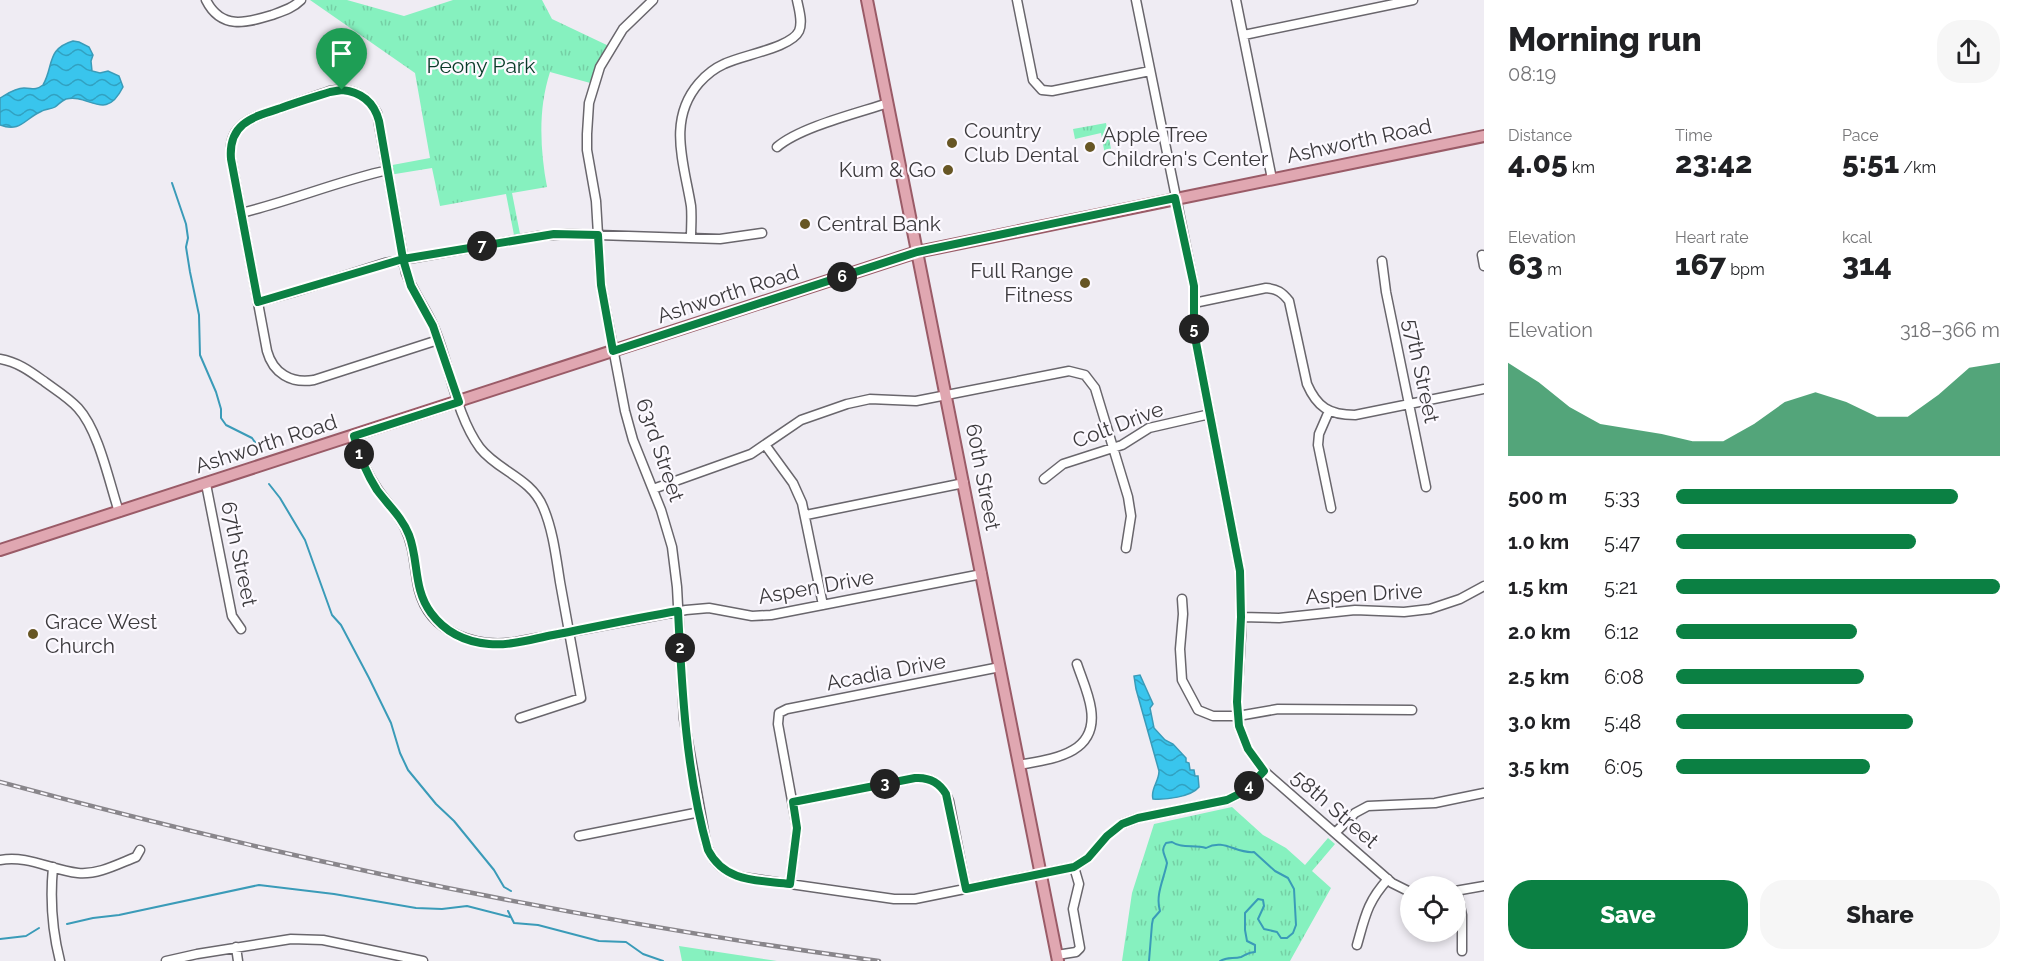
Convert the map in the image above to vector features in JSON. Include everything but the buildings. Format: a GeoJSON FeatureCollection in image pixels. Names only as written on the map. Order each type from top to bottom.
{"type":"FeatureCollection","features":[{"type":"Feature","properties":{"kind":"main road","name":"60th Street"},"geometry":{"type":"LineString","coordinates":[[867,0],[1057,958]]}},
{"type":"Feature","properties":{"kind":"main road","name":"Ashworth Road"},"geometry":{"type":"LineString","coordinates":[[0,550],[917,252],[1484,136]]}},
{"type":"Feature","properties":{"kind":"street"},"geometry":{"type":"LineString","coordinates":[[206,0],[211,9],[223,19],[237,23],[252,21],[292,7],[301,0]]}},
{"type":"Feature","properties":{"kind":"street","name":"63rd Street"},"geometry":{"type":"LineString","coordinates":[[653,0],[626,26],[611,47],[600,67],[588,111],[587,150],[596,201],[601,285],[629,427],[668,527],[672,547],[684,719],[706,843],[718,866],[733,875],[790,884]]}},
{"type":"Feature","properties":{"kind":"street"},"geometry":{"type":"LineString","coordinates":[[691,238],[691,208],[679,140],[681,116],[685,105],[698,85],[723,64],[786,42],[796,36],[801,25],[797,0]]}},
{"type":"Feature","properties":{"kind":"street"},"geometry":{"type":"LineString","coordinates":[[1017,0],[1033,80],[1042,90],[1052,91],[1150,71]]}},
{"type":"Feature","properties":{"kind":"street","name":"58th Street"},"geometry":{"type":"LineString","coordinates":[[1136,0],[1194,286],[1194,332],[1238,555],[1241,578],[1238,716],[1241,734],[1248,749],[1264,771],[1400,888]]}},
{"type":"Feature","properties":{"kind":"street"},"geometry":{"type":"LineString","coordinates":[[1236,0],[1272,179]]}},
{"type":"Feature","properties":{"kind":"street"},"geometry":{"type":"LineString","coordinates":[[1244,35],[1413,0]]}},
{"type":"Feature","properties":{"kind":"street"},"geometry":{"type":"LineString","coordinates":[[438,340],[314,380],[297,381],[278,371],[269,358],[230,151],[231,143],[243,123],[256,116],[342,90],[357,92],[374,107],[379,121],[403,259],[411,286],[433,326],[471,432],[481,449],[535,492],[543,506],[553,541],[581,698],[520,718]]}},
{"type":"Feature","properties":{"kind":"street"},"geometry":{"type":"LineString","coordinates":[[777,147],[801,132],[888,103]]}},
{"type":"Feature","properties":{"kind":"street"},"geometry":{"type":"LineString","coordinates":[[241,213],[357,177],[388,170]]}},
{"type":"Feature","properties":{"kind":"street"},"geometry":{"type":"LineString","coordinates":[[258,302],[403,259],[546,235],[730,238],[762,233]]}},
{"type":"Feature","properties":{"kind":"street"},"geometry":{"type":"LineString","coordinates":[[1482,255],[1484,266]]}},
{"type":"Feature","properties":{"kind":"street","name":"57th Street"},"geometry":{"type":"LineString","coordinates":[[1382,261],[1426,487]]}},
{"type":"Feature","properties":{"kind":"street"},"geometry":{"type":"LineString","coordinates":[[1194,303],[1266,288],[1276,289],[1289,301],[1307,384],[1312,395],[1329,411],[1355,415],[1484,389]]}},
{"type":"Feature","properties":{"kind":"street"},"geometry":{"type":"LineString","coordinates":[[0,359],[18,364],[35,374],[70,401],[85,417],[95,437],[119,512]]}},
{"type":"Feature","properties":{"kind":"street"},"geometry":{"type":"LineString","coordinates":[[653,489],[740,459],[766,446],[780,433],[801,420],[847,404],[870,399],[916,401],[1069,371],[1085,375],[1095,388],[1128,497],[1131,516],[1126,548]]}},
{"type":"Feature","properties":{"kind":"street"},"geometry":{"type":"LineString","coordinates":[[1329,411],[1319,434],[1318,445],[1331,508]]}},
{"type":"Feature","properties":{"kind":"street","name":"Colt Drive"},"geometry":{"type":"LineString","coordinates":[[1044,479],[1063,464],[1113,449],[1149,428],[1210,414]]}},
{"type":"Feature","properties":{"kind":"street","name":"Aspen Drive"},"geometry":{"type":"LineString","coordinates":[[354,436],[366,472],[402,520],[408,533],[413,548],[420,593],[430,612],[453,634],[478,642],[498,645],[678,611],[709,608],[752,616],[771,615],[982,574]]}},
{"type":"Feature","properties":{"kind":"street"},"geometry":{"type":"LineString","coordinates":[[766,446],[798,492],[806,515],[823,605]]}},
{"type":"Feature","properties":{"kind":"street"},"geometry":{"type":"LineString","coordinates":[[806,515],[964,483]]}},
{"type":"Feature","properties":{"kind":"street","name":"67th Street"},"geometry":{"type":"LineString","coordinates":[[206,484],[232,616],[241,629]]}},
{"type":"Feature","properties":{"kind":"street","name":"Aspen Drive"},"geometry":{"type":"LineString","coordinates":[[1241,617],[1280,618],[1355,610],[1404,612],[1422,610],[1453,602],[1484,586]]}},
{"type":"Feature","properties":{"kind":"street"},"geometry":{"type":"LineString","coordinates":[[1182,599],[1180,662],[1182,680],[1198,710],[1213,716],[1238,716],[1278,709],[1412,710]]}},
{"type":"Feature","properties":{"kind":"street"},"geometry":{"type":"LineString","coordinates":[[1019,765],[1064,756],[1078,747],[1087,734],[1092,718],[1091,710],[1077,664]]}},
{"type":"Feature","properties":{"kind":"street","name":"Acadia Drive"},"geometry":{"type":"LineString","coordinates":[[793,802],[778,724],[779,713],[786,709],[1000,667]]}},
{"type":"Feature","properties":{"kind":"street"},"geometry":{"type":"LineString","coordinates":[[966,889],[946,794],[943,788],[932,780],[915,778],[793,802],[797,828],[790,884],[904,899],[966,889],[1074,867],[1088,858],[1107,836],[1122,824],[1138,818],[1227,800],[1245,791],[1264,771]]}},
{"type":"Feature","properties":{"kind":"street"},"geometry":{"type":"LineString","coordinates":[[1335,833],[1355,813],[1368,806],[1435,803],[1484,793]]}},
{"type":"Feature","properties":{"kind":"street"},"geometry":{"type":"LineString","coordinates":[[579,836],[700,812]]}},
{"type":"Feature","properties":{"kind":"street"},"geometry":{"type":"LineString","coordinates":[[0,860],[23,859],[77,873],[95,872],[136,857],[140,850]]}},
{"type":"Feature","properties":{"kind":"street"},"geometry":{"type":"LineString","coordinates":[[53,867],[52,912],[60,961]]}},
{"type":"Feature","properties":{"kind":"street"},"geometry":{"type":"LineString","coordinates":[[1057,958],[1076,952],[1080,948],[1073,909],[1079,884],[1074,867]]}},
{"type":"Feature","properties":{"kind":"street"},"geometry":{"type":"LineString","coordinates":[[1357,945],[1367,908],[1376,892],[1388,879]]}},
{"type":"Feature","properties":{"kind":"street"},"geometry":{"type":"LineString","coordinates":[[1466,889],[1484,886]]}},
{"type":"Feature","properties":{"kind":"street"},"geometry":{"type":"LineString","coordinates":[[166,961],[275,940],[307,939],[333,942],[423,961]]}},
{"type":"Feature","properties":{"kind":"street"},"geometry":{"type":"LineString","coordinates":[[1462,942],[1462,951]]}},
{"type":"Feature","properties":{"kind":"street"},"geometry":{"type":"LineString","coordinates":[[236,947],[238,961]]}},
{"type":"Feature","properties":{"kind":"green space","name":"Peony Park"},"geometry":{"type":"Polygon","coordinates":[[[310,0],[347,0],[404,16],[453,0],[542,0],[552,19],[611,47],[594,84],[550,72],[543,100],[541,129],[547,187],[512,193],[521,239],[515,240],[506,194],[440,206],[432,168],[389,175],[387,166],[430,158],[415,73],[310,0]]]}},
{"type":"Feature","properties":{"kind":"green space"},"geometry":{"type":"Polygon","coordinates":[[[1106,123],[1112,154],[1105,155],[1101,133],[1075,139],[1073,129],[1106,123]]]}},
{"type":"Feature","properties":{"kind":"green space"},"geometry":{"type":"Polygon","coordinates":[[[1232,807],[1263,835],[1286,848],[1305,865],[1328,838],[1335,844],[1312,871],[1331,888],[1290,961],[1122,961],[1132,893],[1154,824],[1232,807]]]}},
{"type":"Feature","properties":{"kind":"green space"},"geometry":{"type":"Polygon","coordinates":[[[679,946],[777,961],[682,961],[679,946]]]}},
{"type":"Feature","properties":{"kind":"water"},"geometry":{"type":"Polygon","coordinates":[[[73,41],[89,47],[93,55],[92,71],[100,73],[108,71],[119,76],[123,87],[116,98],[103,105],[74,98],[66,99],[18,126],[0,125],[0,98],[17,89],[36,89],[43,85],[55,53],[64,44],[73,41]]]}},
{"type":"Feature","properties":{"kind":"water"},"geometry":{"type":"Polygon","coordinates":[[[1140,675],[1153,704],[1150,708],[1154,728],[1186,758],[1190,770],[1194,770],[1195,776],[1198,776],[1199,787],[1190,793],[1171,798],[1153,799],[1159,771],[1136,689],[1134,676],[1140,675]]]}},
{"type":"Feature","properties":{"kind":"waterway"},"geometry":{"type":"LineString","coordinates":[[172,183],[186,224],[188,238],[186,247],[199,315],[200,355],[216,392],[221,418],[226,425],[252,438],[257,445]]}},
{"type":"Feature","properties":{"kind":"waterway"},"geometry":{"type":"LineString","coordinates":[[269,484],[305,540],[332,615],[341,625],[369,678],[391,723],[408,770],[436,804],[454,821],[494,870],[504,887],[511,891]]}},
{"type":"Feature","properties":{"kind":"waterway"},"geometry":{"type":"LineString","coordinates":[[1149,961],[1152,924],[1160,911],[1159,893],[1167,863],[1163,848],[1166,843],[1172,842],[1206,848],[1212,845],[1224,845],[1241,851],[1254,852],[1275,871],[1288,878],[1294,889],[1296,925],[1293,933],[1287,938],[1281,938],[1277,932],[1264,929],[1258,919],[1264,906],[1263,900],[1258,899],[1245,913],[1247,941],[1255,945],[1255,952],[1220,961]]}},
{"type":"Feature","properties":{"kind":"waterway"},"geometry":{"type":"LineString","coordinates":[[67,924],[259,885],[334,894],[416,908],[442,909],[467,906],[510,917]]}},
{"type":"Feature","properties":{"kind":"waterway"},"geometry":{"type":"LineString","coordinates":[[508,911],[514,923],[538,925],[599,941],[626,942],[643,954],[663,961]]}},
{"type":"Feature","properties":{"kind":"waterway"},"geometry":{"type":"LineString","coordinates":[[0,939],[26,936],[39,928]]}},
{"type":"Feature","properties":{"kind":"railway"},"geometry":{"type":"LineString","coordinates":[[0,782],[218,837],[436,886],[657,927],[879,961]]}},
{"type":"Feature","properties":{"kind":"place","name":"Country Club Dental"},"geometry":{"type":"Point","coordinates":[952,143]}},
{"type":"Feature","properties":{"kind":"place","name":"Apple Tree Children's Center"},"geometry":{"type":"Point","coordinates":[1090,147]}},
{"type":"Feature","properties":{"kind":"place","name":"Kum & Go"},"geometry":{"type":"Point","coordinates":[948,170]}},
{"type":"Feature","properties":{"kind":"place","name":"Central Bank"},"geometry":{"type":"Point","coordinates":[805,224]}},
{"type":"Feature","properties":{"kind":"place","name":"Full Range Fitness"},"geometry":{"type":"Point","coordinates":[1085,283]}},
{"type":"Feature","properties":{"kind":"place","name":"Grace West Church"},"geometry":{"type":"Point","coordinates":[33,634]}},
{"type":"Feature","properties":{"kind":"route"},"geometry":{"type":"LineString","coordinates":[[342,90],[249,118],[233,136],[231,159],[258,302],[403,259],[554,234],[598,235],[601,285],[613,351],[917,252],[1175,198],[1194,286],[1194,332],[1240,571],[1242,597],[1237,702],[1239,726],[1248,749],[1264,771],[1245,791],[1227,800],[1138,818],[1122,824],[1107,836],[1095,852],[1074,867],[966,889],[949,801],[938,783],[925,778],[793,802],[797,828],[790,884],[733,875],[718,866],[706,843],[684,719],[678,611],[498,645],[478,642],[453,634],[430,612],[420,593],[413,548],[408,533],[402,520],[366,472],[354,436],[459,402],[433,326],[406,273],[403,259],[379,121],[377,113],[369,101],[357,92],[342,90]]}}]}
